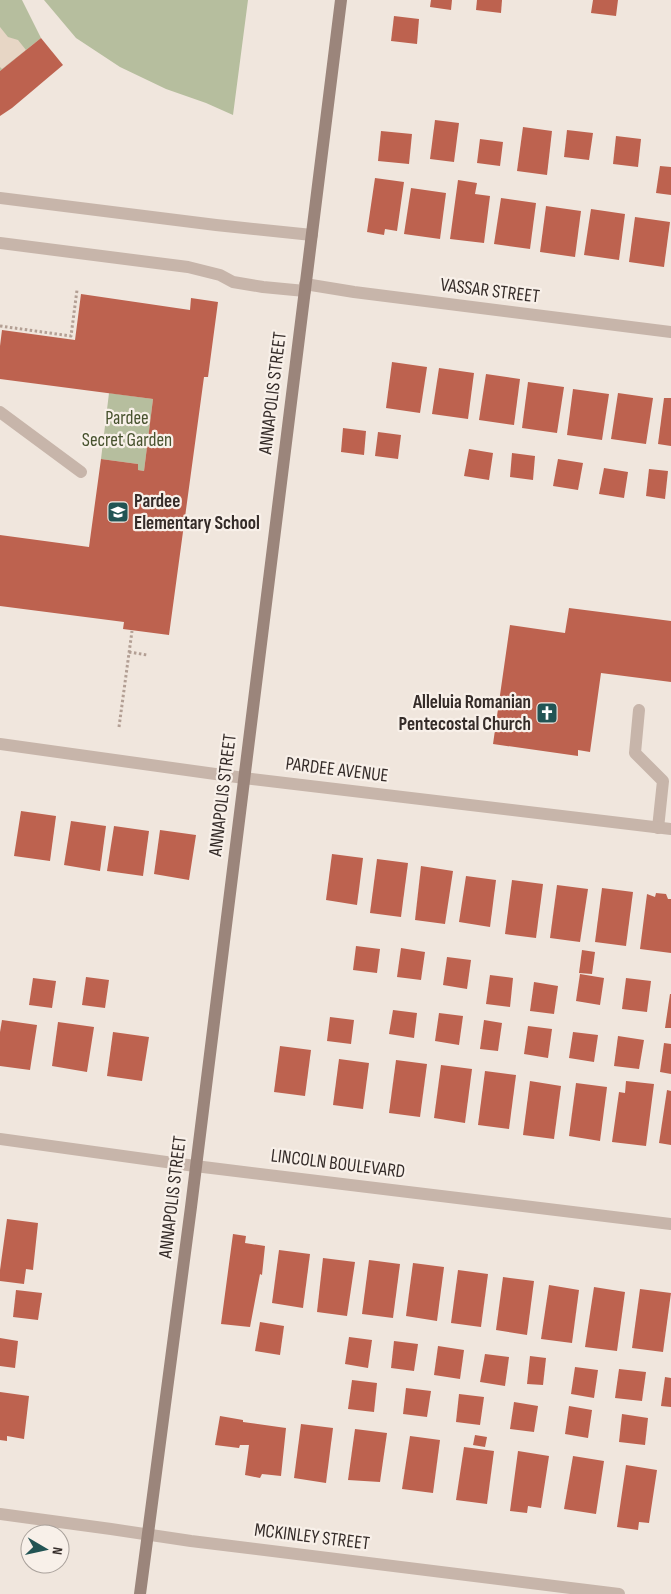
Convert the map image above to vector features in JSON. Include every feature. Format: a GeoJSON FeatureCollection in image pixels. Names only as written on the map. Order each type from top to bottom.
{"type":"FeatureCollection","features":[{"type":"Feature","properties":{"kind":"street","name":"ANNAPOLIS STREET"},"geometry":{"type":"LineString","coordinates":[[140,1594],[191,1207],[341,0]]}},
{"type":"Feature","properties":{"kind":"street"},"geometry":{"type":"LineString","coordinates":[[0,198],[312,235]]}},
{"type":"Feature","properties":{"kind":"street","name":"VASSAR STREET"},"geometry":{"type":"LineString","coordinates":[[0,243],[188,267],[220,275],[233,282],[263,287],[354,292],[671,332]]}},
{"type":"Feature","properties":{"kind":"street"},"geometry":{"type":"LineString","coordinates":[[0,412],[82,472]]}},
{"type":"Feature","properties":{"kind":"street"},"geometry":{"type":"LineString","coordinates":[[639,710],[635,753],[667,781],[658,828]]}},
{"type":"Feature","properties":{"kind":"street","name":"PARDEE AVENUE"},"geometry":{"type":"LineString","coordinates":[[0,744],[244,778],[671,829]]}},
{"type":"Feature","properties":{"kind":"street","name":"LINCOLN BOULEVARD"},"geometry":{"type":"LineString","coordinates":[[0,1139],[195,1166],[671,1224]]}},
{"type":"Feature","properties":{"kind":"street","name":"MCKINLEY STREET"},"geometry":{"type":"LineString","coordinates":[[0,1514],[191,1541],[619,1594]]}},
{"type":"Feature","properties":{"kind":"path"},"geometry":{"type":"LineString","coordinates":[[0,326],[71,336],[77,290]]}},
{"type":"Feature","properties":{"kind":"path"},"geometry":{"type":"LineString","coordinates":[[119,727],[132,631]]}},
{"type":"Feature","properties":{"kind":"path"},"geometry":{"type":"LineString","coordinates":[[129,652],[147,655]]}},
{"type":"Feature","properties":{"kind":"green space"},"geometry":{"type":"Polygon","coordinates":[[[0,0],[22,0],[41,38],[0,71],[0,0]]]}},
{"type":"Feature","properties":{"kind":"green space"},"geometry":{"type":"Polygon","coordinates":[[[44,0],[248,0],[233,115],[166,89],[120,67],[76,38],[44,0]]]}},
{"type":"Feature","properties":{"kind":"green space","name":"Pardee Secret Garden"},"geometry":{"type":"Polygon","coordinates":[[[109,393],[153,399],[144,471],[138,470],[138,464],[101,459],[109,393]]]}},
{"type":"Feature","properties":{"kind":"shaded area"},"geometry":{"type":"Polygon","coordinates":[[[0,27],[8,37],[18,40],[26,50],[2,69],[0,67],[0,27]]]}},
{"type":"Feature","properties":{"kind":"building"},"geometry":{"type":"Polygon","coordinates":[[[431,0],[452,0],[451,10],[430,7],[431,0]]]}},
{"type":"Feature","properties":{"kind":"building"},"geometry":{"type":"Polygon","coordinates":[[[477,0],[502,0],[501,13],[476,10],[477,0]]]}},
{"type":"Feature","properties":{"kind":"building"},"geometry":{"type":"Polygon","coordinates":[[[593,0],[618,0],[616,16],[591,13],[593,0]]]}},
{"type":"Feature","properties":{"kind":"building"},"geometry":{"type":"Polygon","coordinates":[[[394,16],[419,19],[417,44],[391,41],[394,16]]]}},
{"type":"Feature","properties":{"kind":"building"},"geometry":{"type":"Polygon","coordinates":[[[41,38],[63,65],[0,116],[0,71],[41,38]]]}},
{"type":"Feature","properties":{"kind":"building"},"geometry":{"type":"Polygon","coordinates":[[[435,120],[459,123],[454,162],[430,159],[435,120]]]}},
{"type":"Feature","properties":{"kind":"building"},"geometry":{"type":"Polygon","coordinates":[[[523,127],[552,131],[547,175],[517,171],[523,127]]]}},
{"type":"Feature","properties":{"kind":"building"},"geometry":{"type":"Polygon","coordinates":[[[567,130],[593,133],[589,160],[564,157],[567,130]]]}},
{"type":"Feature","properties":{"kind":"building"},"geometry":{"type":"Polygon","coordinates":[[[381,131],[412,134],[409,164],[378,161],[381,131]]]}},
{"type":"Feature","properties":{"kind":"building"},"geometry":{"type":"Polygon","coordinates":[[[616,136],[641,139],[638,167],[613,164],[616,136]]]}},
{"type":"Feature","properties":{"kind":"building"},"geometry":{"type":"Polygon","coordinates":[[[480,139],[503,142],[500,166],[477,163],[480,139]]]}},
{"type":"Feature","properties":{"kind":"building"},"geometry":{"type":"Polygon","coordinates":[[[660,166],[671,167],[671,195],[656,193],[660,166]]]}},
{"type":"Feature","properties":{"kind":"building"},"geometry":{"type":"Polygon","coordinates":[[[375,178],[404,182],[397,231],[385,229],[384,235],[367,232],[375,178]]]}},
{"type":"Feature","properties":{"kind":"building"},"geometry":{"type":"Polygon","coordinates":[[[458,180],[477,183],[475,194],[490,196],[484,243],[450,239],[458,180]]]}},
{"type":"Feature","properties":{"kind":"building"},"geometry":{"type":"Polygon","coordinates":[[[411,188],[446,193],[440,239],[404,234],[411,188]]]}},
{"type":"Feature","properties":{"kind":"building"},"geometry":{"type":"Polygon","coordinates":[[[501,198],[536,203],[530,249],[494,244],[501,198]]]}},
{"type":"Feature","properties":{"kind":"building"},"geometry":{"type":"Polygon","coordinates":[[[546,206],[581,211],[575,257],[540,252],[546,206]]]}},
{"type":"Feature","properties":{"kind":"building"},"geometry":{"type":"Polygon","coordinates":[[[591,209],[625,214],[619,260],[584,255],[591,209]]]}},
{"type":"Feature","properties":{"kind":"building"},"geometry":{"type":"Polygon","coordinates":[[[635,217],[670,222],[664,267],[629,262],[635,217]]]}},
{"type":"Feature","properties":{"kind":"building"},"geometry":{"type":"Polygon","coordinates":[[[81,294],[190,310],[191,298],[218,302],[208,377],[204,377],[169,635],[123,629],[124,622],[0,606],[0,535],[89,547],[101,459],[138,464],[138,470],[144,471],[153,399],[0,379],[2,330],[75,340],[81,294]]]}},
{"type":"Feature","properties":{"kind":"building"},"geometry":{"type":"Polygon","coordinates":[[[392,362],[427,367],[420,413],[386,408],[392,362]]]}},
{"type":"Feature","properties":{"kind":"building"},"geometry":{"type":"Polygon","coordinates":[[[439,368],[474,373],[468,419],[432,414],[439,368]]]}},
{"type":"Feature","properties":{"kind":"building"},"geometry":{"type":"Polygon","coordinates":[[[486,374],[520,379],[514,425],[479,420],[486,374]]]}},
{"type":"Feature","properties":{"kind":"building"},"geometry":{"type":"Polygon","coordinates":[[[528,382],[564,387],[557,433],[522,428],[528,382]]]}},
{"type":"Feature","properties":{"kind":"building"},"geometry":{"type":"Polygon","coordinates":[[[573,389],[609,394],[602,440],[567,435],[573,389]]]}},
{"type":"Feature","properties":{"kind":"building"},"geometry":{"type":"Polygon","coordinates":[[[618,393],[653,398],[646,444],[611,439],[618,393]]]}},
{"type":"Feature","properties":{"kind":"building"},"geometry":{"type":"Polygon","coordinates":[[[664,398],[671,398],[671,446],[658,444],[664,398]]]}},
{"type":"Feature","properties":{"kind":"building"},"geometry":{"type":"Polygon","coordinates":[[[343,428],[366,431],[364,455],[341,452],[343,428]]]}},
{"type":"Feature","properties":{"kind":"building"},"geometry":{"type":"Polygon","coordinates":[[[378,432],[401,435],[398,459],[375,456],[378,432]]]}},
{"type":"Feature","properties":{"kind":"building"},"geometry":{"type":"Polygon","coordinates":[[[469,449],[493,453],[489,480],[464,476],[469,449]]]}},
{"type":"Feature","properties":{"kind":"building"},"geometry":{"type":"Polygon","coordinates":[[[512,453],[535,456],[533,480],[510,477],[512,453]]]}},
{"type":"Feature","properties":{"kind":"building"},"geometry":{"type":"Polygon","coordinates":[[[558,459],[583,463],[578,490],[553,486],[558,459]]]}},
{"type":"Feature","properties":{"kind":"building"},"geometry":{"type":"Polygon","coordinates":[[[604,468],[628,472],[624,498],[599,494],[604,468]]]}},
{"type":"Feature","properties":{"kind":"building"},"geometry":{"type":"Polygon","coordinates":[[[649,469],[668,471],[665,499],[646,496],[649,469]]]}},
{"type":"Feature","properties":{"kind":"building","name":"Alleluia Romanian Pentecostal Church"},"geometry":{"type":"Polygon","coordinates":[[[569,608],[671,621],[671,682],[601,673],[590,752],[578,750],[578,756],[493,744],[510,625],[565,633],[569,608]]]}},
{"type":"Feature","properties":{"kind":"building"},"geometry":{"type":"Polygon","coordinates":[[[21,811],[56,816],[50,861],[14,856],[21,811]]]}},
{"type":"Feature","properties":{"kind":"building"},"geometry":{"type":"Polygon","coordinates":[[[71,821],[106,826],[100,871],[64,865],[71,821]]]}},
{"type":"Feature","properties":{"kind":"building"},"geometry":{"type":"Polygon","coordinates":[[[114,826],[149,831],[143,876],[107,871],[114,826]]]}},
{"type":"Feature","properties":{"kind":"building"},"geometry":{"type":"Polygon","coordinates":[[[160,830],[196,835],[189,880],[154,874],[160,830]]]}},
{"type":"Feature","properties":{"kind":"building"},"geometry":{"type":"Polygon","coordinates":[[[332,854],[363,858],[357,905],[326,900],[332,854]]]}},
{"type":"Feature","properties":{"kind":"building"},"geometry":{"type":"Polygon","coordinates":[[[377,859],[408,863],[401,917],[370,913],[377,859]]]}},
{"type":"Feature","properties":{"kind":"building"},"geometry":{"type":"Polygon","coordinates":[[[421,866],[453,871],[445,924],[415,920],[421,866]]]}},
{"type":"Feature","properties":{"kind":"building"},"geometry":{"type":"Polygon","coordinates":[[[466,876],[496,880],[490,927],[459,922],[466,876]]]}},
{"type":"Feature","properties":{"kind":"building"},"geometry":{"type":"Polygon","coordinates":[[[512,880],[543,884],[536,938],[505,934],[512,880]]]}},
{"type":"Feature","properties":{"kind":"building"},"geometry":{"type":"Polygon","coordinates":[[[557,885],[588,889],[580,942],[550,938],[557,885]]]}},
{"type":"Feature","properties":{"kind":"building"},"geometry":{"type":"Polygon","coordinates":[[[602,888],[633,892],[626,946],[595,942],[602,888]]]}},
{"type":"Feature","properties":{"kind":"building"},"geometry":{"type":"Polygon","coordinates":[[[656,893],[666,894],[668,899],[671,899],[671,953],[640,949],[647,894],[655,897],[656,893]]]}},
{"type":"Feature","properties":{"kind":"building"},"geometry":{"type":"Polygon","coordinates":[[[356,946],[380,949],[377,973],[353,970],[356,946]]]}},
{"type":"Feature","properties":{"kind":"building"},"geometry":{"type":"Polygon","coordinates":[[[401,948],[425,952],[421,980],[397,977],[401,948]]]}},
{"type":"Feature","properties":{"kind":"building"},"geometry":{"type":"Polygon","coordinates":[[[582,950],[595,952],[592,974],[579,973],[582,950]]]}},
{"type":"Feature","properties":{"kind":"building"},"geometry":{"type":"Polygon","coordinates":[[[447,957],[471,960],[467,989],[443,985],[447,957]]]}},
{"type":"Feature","properties":{"kind":"building"},"geometry":{"type":"Polygon","coordinates":[[[580,974],[604,978],[600,1005],[576,1001],[580,974]]]}},
{"type":"Feature","properties":{"kind":"building"},"geometry":{"type":"Polygon","coordinates":[[[490,975],[513,978],[510,1007],[486,1004],[490,975]]]}},
{"type":"Feature","properties":{"kind":"building"},"geometry":{"type":"Polygon","coordinates":[[[86,977],[109,980],[105,1008],[82,1005],[86,977]]]}},
{"type":"Feature","properties":{"kind":"building"},"geometry":{"type":"Polygon","coordinates":[[[33,978],[56,981],[52,1008],[29,1005],[33,978]]]}},
{"type":"Feature","properties":{"kind":"building"},"geometry":{"type":"Polygon","coordinates":[[[626,978],[651,981],[647,1012],[622,1009],[626,978]]]}},
{"type":"Feature","properties":{"kind":"building"},"geometry":{"type":"Polygon","coordinates":[[[534,982],[558,986],[554,1014],[530,1011],[534,982]]]}},
{"type":"Feature","properties":{"kind":"building"},"geometry":{"type":"Polygon","coordinates":[[[670,994],[671,1028],[665,1028],[670,994]]]}},
{"type":"Feature","properties":{"kind":"building"},"geometry":{"type":"Polygon","coordinates":[[[393,1010],[417,1013],[414,1038],[389,1034],[393,1010]]]}},
{"type":"Feature","properties":{"kind":"building"},"geometry":{"type":"Polygon","coordinates":[[[439,1013],[463,1016],[459,1045],[435,1041],[439,1013]]]}},
{"type":"Feature","properties":{"kind":"building"},"geometry":{"type":"Polygon","coordinates":[[[330,1017],[354,1020],[351,1044],[327,1041],[330,1017]]]}},
{"type":"Feature","properties":{"kind":"building"},"geometry":{"type":"Polygon","coordinates":[[[2,1020],[37,1025],[30,1070],[0,1066],[2,1020]]]}},
{"type":"Feature","properties":{"kind":"building"},"geometry":{"type":"Polygon","coordinates":[[[484,1020],[502,1023],[498,1051],[480,1049],[484,1020]]]}},
{"type":"Feature","properties":{"kind":"building"},"geometry":{"type":"Polygon","coordinates":[[[58,1022],[94,1027],[87,1072],[52,1066],[58,1022]]]}},
{"type":"Feature","properties":{"kind":"building"},"geometry":{"type":"Polygon","coordinates":[[[528,1026],[552,1029],[548,1058],[524,1054],[528,1026]]]}},
{"type":"Feature","properties":{"kind":"building"},"geometry":{"type":"Polygon","coordinates":[[[113,1032],[149,1037],[142,1081],[107,1076],[113,1032]]]}},
{"type":"Feature","properties":{"kind":"building"},"geometry":{"type":"Polygon","coordinates":[[[573,1032],[598,1035],[594,1062],[569,1058],[573,1032]]]}},
{"type":"Feature","properties":{"kind":"building"},"geometry":{"type":"Polygon","coordinates":[[[618,1036],[644,1040],[639,1069],[614,1066],[618,1036]]]}},
{"type":"Feature","properties":{"kind":"building"},"geometry":{"type":"Polygon","coordinates":[[[664,1043],[671,1044],[671,1074],[660,1072],[664,1043]]]}},
{"type":"Feature","properties":{"kind":"building"},"geometry":{"type":"Polygon","coordinates":[[[280,1046],[311,1050],[305,1096],[274,1092],[280,1046]]]}},
{"type":"Feature","properties":{"kind":"building"},"geometry":{"type":"Polygon","coordinates":[[[339,1059],[369,1063],[363,1109],[333,1105],[339,1059]]]}},
{"type":"Feature","properties":{"kind":"building"},"geometry":{"type":"Polygon","coordinates":[[[396,1060],[427,1064],[420,1117],[389,1113],[396,1060]]]}},
{"type":"Feature","properties":{"kind":"building"},"geometry":{"type":"Polygon","coordinates":[[[441,1065],[472,1069],[465,1123],[434,1118],[441,1065]]]}},
{"type":"Feature","properties":{"kind":"building"},"geometry":{"type":"Polygon","coordinates":[[[485,1071],[516,1075],[509,1129],[478,1125],[485,1071]]]}},
{"type":"Feature","properties":{"kind":"building"},"geometry":{"type":"Polygon","coordinates":[[[530,1081],[561,1086],[554,1139],[523,1135],[530,1081]]]}},
{"type":"Feature","properties":{"kind":"building"},"geometry":{"type":"Polygon","coordinates":[[[626,1081],[654,1084],[646,1146],[612,1142],[619,1092],[625,1093],[626,1081]]]}},
{"type":"Feature","properties":{"kind":"building"},"geometry":{"type":"Polygon","coordinates":[[[576,1083],[607,1087],[600,1141],[569,1136],[576,1083]]]}},
{"type":"Feature","properties":{"kind":"building"},"geometry":{"type":"Polygon","coordinates":[[[667,1090],[671,1091],[671,1145],[659,1143],[667,1090]]]}},
{"type":"Feature","properties":{"kind":"building"},"geometry":{"type":"Polygon","coordinates":[[[7,1219],[38,1223],[33,1270],[26,1269],[24,1284],[0,1281],[7,1219]]]}},
{"type":"Feature","properties":{"kind":"building"},"geometry":{"type":"Polygon","coordinates":[[[233,1234],[246,1236],[245,1243],[265,1246],[262,1275],[260,1274],[250,1327],[221,1324],[233,1234]]]}},
{"type":"Feature","properties":{"kind":"building"},"geometry":{"type":"Polygon","coordinates":[[[279,1250],[310,1254],[303,1308],[272,1303],[279,1250]]]}},
{"type":"Feature","properties":{"kind":"building"},"geometry":{"type":"Polygon","coordinates":[[[323,1258],[355,1262],[347,1316],[317,1312],[323,1258]]]}},
{"type":"Feature","properties":{"kind":"building"},"geometry":{"type":"Polygon","coordinates":[[[369,1260],[400,1264],[393,1318],[362,1314],[369,1260]]]}},
{"type":"Feature","properties":{"kind":"building"},"geometry":{"type":"Polygon","coordinates":[[[413,1263],[444,1267],[437,1321],[406,1316],[413,1263]]]}},
{"type":"Feature","properties":{"kind":"building"},"geometry":{"type":"Polygon","coordinates":[[[458,1270],[488,1274],[481,1327],[451,1323],[458,1270]]]}},
{"type":"Feature","properties":{"kind":"building"},"geometry":{"type":"Polygon","coordinates":[[[503,1277],[534,1281],[527,1335],[496,1330],[503,1277]]]}},
{"type":"Feature","properties":{"kind":"building"},"geometry":{"type":"Polygon","coordinates":[[[549,1285],[579,1290],[572,1343],[541,1339],[549,1285]]]}},
{"type":"Feature","properties":{"kind":"building"},"geometry":{"type":"Polygon","coordinates":[[[594,1287],[625,1292],[617,1351],[585,1347],[594,1287]]]}},
{"type":"Feature","properties":{"kind":"building"},"geometry":{"type":"Polygon","coordinates":[[[640,1289],[671,1293],[663,1352],[632,1348],[640,1289]]]}},
{"type":"Feature","properties":{"kind":"building"},"geometry":{"type":"Polygon","coordinates":[[[16,1290],[42,1293],[38,1320],[13,1317],[16,1290]]]}},
{"type":"Feature","properties":{"kind":"building"},"geometry":{"type":"Polygon","coordinates":[[[260,1322],[284,1326],[280,1355],[255,1351],[260,1322]]]}},
{"type":"Feature","properties":{"kind":"building"},"geometry":{"type":"Polygon","coordinates":[[[349,1337],[372,1340],[368,1368],[345,1364],[349,1337]]]}},
{"type":"Feature","properties":{"kind":"building"},"geometry":{"type":"Polygon","coordinates":[[[0,1338],[18,1341],[15,1368],[0,1366],[0,1338]]]}},
{"type":"Feature","properties":{"kind":"building"},"geometry":{"type":"Polygon","coordinates":[[[394,1341],[418,1344],[414,1371],[391,1368],[394,1341]]]}},
{"type":"Feature","properties":{"kind":"building"},"geometry":{"type":"Polygon","coordinates":[[[438,1346],[464,1350],[460,1379],[434,1375],[438,1346]]]}},
{"type":"Feature","properties":{"kind":"building"},"geometry":{"type":"Polygon","coordinates":[[[485,1354],[509,1357],[505,1386],[480,1382],[485,1354]]]}},
{"type":"Feature","properties":{"kind":"building"},"geometry":{"type":"Polygon","coordinates":[[[530,1356],[546,1358],[543,1385],[527,1384],[530,1356]]]}},
{"type":"Feature","properties":{"kind":"building"},"geometry":{"type":"Polygon","coordinates":[[[575,1367],[598,1370],[594,1398],[571,1394],[575,1367]]]}},
{"type":"Feature","properties":{"kind":"building"},"geometry":{"type":"Polygon","coordinates":[[[619,1369],[646,1372],[642,1401],[615,1398],[619,1369]]]}},
{"type":"Feature","properties":{"kind":"building"},"geometry":{"type":"Polygon","coordinates":[[[665,1377],[671,1378],[671,1407],[661,1406],[665,1377]]]}},
{"type":"Feature","properties":{"kind":"building"},"geometry":{"type":"Polygon","coordinates":[[[352,1380],[377,1383],[374,1412],[348,1409],[352,1380]]]}},
{"type":"Feature","properties":{"kind":"building"},"geometry":{"type":"Polygon","coordinates":[[[406,1388],[431,1391],[427,1417],[403,1414],[406,1388]]]}},
{"type":"Feature","properties":{"kind":"building"},"geometry":{"type":"Polygon","coordinates":[[[0,1392],[29,1396],[24,1439],[7,1436],[7,1441],[0,1440],[0,1392]]]}},
{"type":"Feature","properties":{"kind":"building"},"geometry":{"type":"Polygon","coordinates":[[[459,1394],[484,1397],[480,1425],[456,1422],[459,1394]]]}},
{"type":"Feature","properties":{"kind":"building"},"geometry":{"type":"Polygon","coordinates":[[[514,1402],[538,1406],[534,1432],[510,1429],[514,1402]]]}},
{"type":"Feature","properties":{"kind":"building"},"geometry":{"type":"Polygon","coordinates":[[[569,1406],[592,1410],[588,1438],[565,1434],[569,1406]]]}},
{"type":"Feature","properties":{"kind":"building"},"geometry":{"type":"Polygon","coordinates":[[[622,1414],[648,1418],[645,1445],[619,1442],[622,1414]]]}},
{"type":"Feature","properties":{"kind":"building"},"geometry":{"type":"Polygon","coordinates":[[[220,1416],[243,1420],[243,1422],[286,1428],[281,1476],[262,1474],[260,1478],[245,1475],[249,1445],[240,1445],[239,1448],[215,1445],[220,1416]]]}},
{"type":"Feature","properties":{"kind":"building"},"geometry":{"type":"Polygon","coordinates":[[[301,1424],[333,1428],[326,1483],[294,1478],[301,1424]]]}},
{"type":"Feature","properties":{"kind":"building"},"geometry":{"type":"Polygon","coordinates":[[[355,1429],[387,1433],[380,1482],[348,1480],[355,1429]]]}},
{"type":"Feature","properties":{"kind":"building"},"geometry":{"type":"Polygon","coordinates":[[[475,1435],[487,1437],[485,1447],[473,1445],[475,1435]]]}},
{"type":"Feature","properties":{"kind":"building"},"geometry":{"type":"Polygon","coordinates":[[[410,1436],[440,1440],[433,1493],[402,1489],[410,1436]]]}},
{"type":"Feature","properties":{"kind":"building"},"geometry":{"type":"Polygon","coordinates":[[[464,1447],[494,1451],[487,1504],[456,1500],[464,1447]]]}},
{"type":"Feature","properties":{"kind":"building"},"geometry":{"type":"Polygon","coordinates":[[[518,1451],[549,1456],[541,1508],[528,1506],[527,1513],[510,1511],[518,1451]]]}},
{"type":"Feature","properties":{"kind":"building"},"geometry":{"type":"Polygon","coordinates":[[[573,1456],[604,1461],[596,1514],[564,1509],[573,1456]]]}},
{"type":"Feature","properties":{"kind":"building"},"geometry":{"type":"Polygon","coordinates":[[[626,1465],[657,1470],[649,1523],[639,1522],[638,1530],[617,1527],[626,1465]]]}},
{"type":"Feature","properties":{"kind":"place","name":"Pardee Elementary School"},"geometry":{"type":"Point","coordinates":[118,512]}},
{"type":"Feature","properties":{"kind":"place","name":"Alleluia Romanian Pentecostal Church"},"geometry":{"type":"Point","coordinates":[547,713]}}]}
